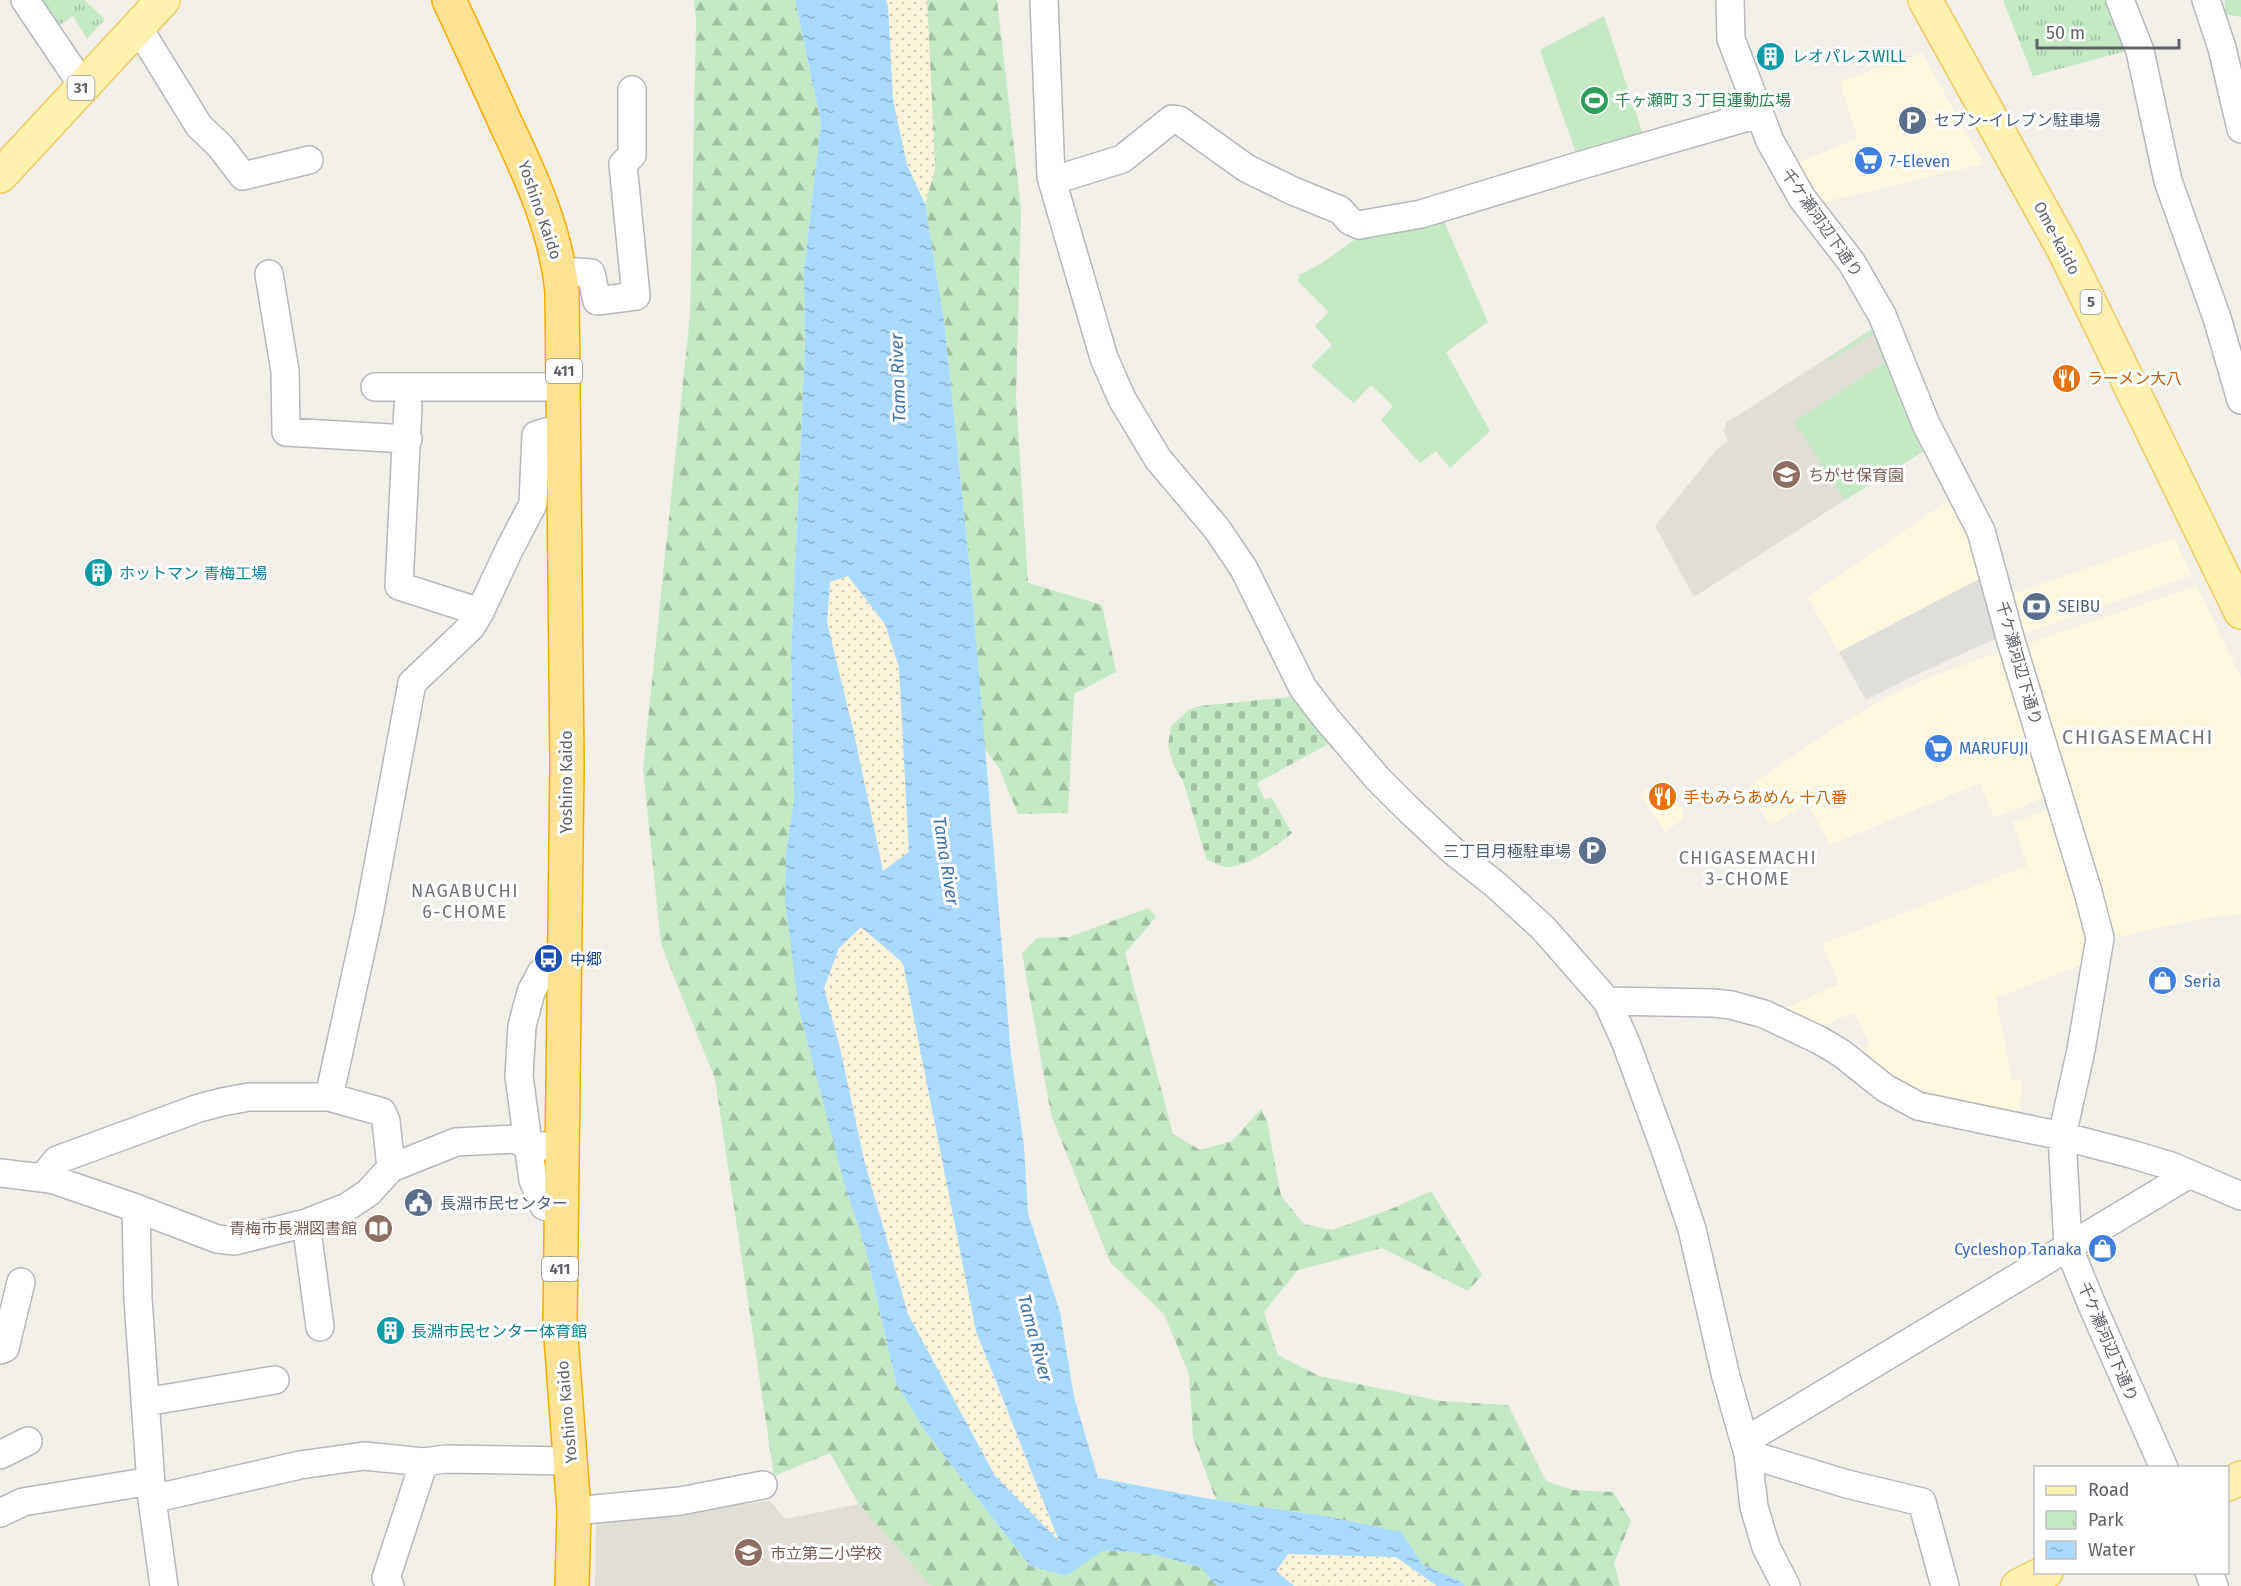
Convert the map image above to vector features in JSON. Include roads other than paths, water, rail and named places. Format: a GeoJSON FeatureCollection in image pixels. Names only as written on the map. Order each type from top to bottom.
{"type":"FeatureCollection","features":[{"type":"Feature","properties":{"kind":"highway","name":"Yoshino Kaido"},"geometry":{"type":"LineString","coordinates":[[449,0],[531,177],[550,229],[560,271],[563,315],[567,764],[560,1324],[572,1461],[574,1511],[572,1586]]}},
{"type":"Feature","properties":{"kind":"main road","name":"31"},"geometry":{"type":"LineString","coordinates":[[0,176],[163,0]]}},
{"type":"Feature","properties":{"kind":"main road","name":"Ome-kaido"},"geometry":{"type":"LineString","coordinates":[[1925,0],[2063,248],[2241,612]]}},
{"type":"Feature","properties":{"kind":"street"},"geometry":{"type":"LineString","coordinates":[[25,0],[83,86]]}},
{"type":"Feature","properties":{"kind":"street"},"geometry":{"type":"LineString","coordinates":[[1044,0],[1051,177],[1104,358],[1122,399],[1158,459],[1217,529],[1244,569],[1303,688],[1378,779],[1453,851],[1496,885],[1544,929],[1608,1001],[1626,1042],[1692,1229],[1726,1377],[1747,1448],[1754,1507],[1766,1547],[1786,1586]]}},
{"type":"Feature","properties":{"kind":"street","name":"千ケ瀬河辺下通り"},"geometry":{"type":"LineString","coordinates":[[1730,0],[1731,39],[1758,114],[1779,161],[1802,198],[1852,263],[1882,315],[1926,424],[1981,531],[2011,641],[2088,892],[2100,938],[2081,1050],[2062,1136],[2068,1246],[2164,1466]]}},
{"type":"Feature","properties":{"kind":"street"},"geometry":{"type":"LineString","coordinates":[[2120,0],[2140,51],[2168,181],[2217,318],[2241,400]]}},
{"type":"Feature","properties":{"kind":"street"},"geometry":{"type":"LineString","coordinates":[[2206,0],[2222,48],[2241,129]]}},
{"type":"Feature","properties":{"kind":"street"},"geometry":{"type":"LineString","coordinates":[[138,27],[199,126],[220,146],[243,176],[309,160]]}},
{"type":"Feature","properties":{"kind":"street"},"geometry":{"type":"LineString","coordinates":[[560,271],[591,273],[597,301],[636,296],[623,164],[632,154],[632,90]]}},
{"type":"Feature","properties":{"kind":"street"},"geometry":{"type":"LineString","coordinates":[[1053,184],[1058,179],[1122,159],[1172,119],[1179,120],[1246,168],[1293,191],[1340,210],[1350,221],[1359,225],[1420,214],[1575,166],[1758,114]]}},
{"type":"Feature","properties":{"kind":"street"},"geometry":{"type":"LineString","coordinates":[[269,274],[285,371],[286,432],[408,439]]}},
{"type":"Feature","properties":{"kind":"street"},"geometry":{"type":"LineString","coordinates":[[375,387],[564,387]]}},
{"type":"Feature","properties":{"kind":"street"},"geometry":{"type":"LineString","coordinates":[[408,406],[399,586],[480,612]]}},
{"type":"Feature","properties":{"kind":"street"},"geometry":{"type":"LineString","coordinates":[[329,1097],[369,914],[412,683],[471,627],[480,612],[533,504],[536,435],[564,427]]}},
{"type":"Feature","properties":{"kind":"street"},"geometry":{"type":"LineString","coordinates":[[560,1211],[544,1206],[533,1180],[519,1076],[522,1026],[531,992],[541,973],[549,967],[564,967]]}},
{"type":"Feature","properties":{"kind":"street"},"geometry":{"type":"LineString","coordinates":[[1608,1001],[1713,1003],[1749,1009],[1819,1040],[1841,1053],[1885,1088],[1918,1106],[2062,1136],[2171,1166],[2241,1196]]}},
{"type":"Feature","properties":{"kind":"street"},"geometry":{"type":"LineString","coordinates":[[42,1178],[57,1160],[199,1108],[249,1097],[329,1097],[382,1112],[386,1121],[391,1168]]}},
{"type":"Feature","properties":{"kind":"street"},"geometry":{"type":"LineString","coordinates":[[0,1172],[54,1180],[218,1239],[236,1241],[306,1223],[354,1203],[368,1193],[391,1168],[456,1142],[514,1139],[528,1146],[561,1146]]}},
{"type":"Feature","properties":{"kind":"street"},"geometry":{"type":"LineString","coordinates":[[1747,1448],[2068,1246],[2188,1175]]}},
{"type":"Feature","properties":{"kind":"street"},"geometry":{"type":"LineString","coordinates":[[136,1208],[138,1299],[151,1490],[164,1586]]}},
{"type":"Feature","properties":{"kind":"street"},"geometry":{"type":"LineString","coordinates":[[306,1223],[320,1327]]}},
{"type":"Feature","properties":{"kind":"street"},"geometry":{"type":"LineString","coordinates":[[0,1350],[5,1348],[21,1282]]}},
{"type":"Feature","properties":{"kind":"street"},"geometry":{"type":"LineString","coordinates":[[145,1402],[275,1380]]}},
{"type":"Feature","properties":{"kind":"street"},"geometry":{"type":"LineString","coordinates":[[1747,1448],[1847,1484],[1922,1502],[1945,1586]]}},
{"type":"Feature","properties":{"kind":"street"},"geometry":{"type":"LineString","coordinates":[[0,1513],[22,1502],[151,1490],[364,1455],[424,1462],[446,1459],[572,1461]]}},
{"type":"Feature","properties":{"kind":"street"},"geometry":{"type":"LineString","coordinates":[[390,1586],[387,1578],[424,1462]]}},
{"type":"Feature","properties":{"kind":"street"},"geometry":{"type":"LineString","coordinates":[[574,1511],[680,1501],[763,1485]]}},
{"type":"Feature","properties":{"kind":"water","name":"Tama River"},"geometry":{"type":"Polygon","coordinates":[[[795,0],[886,0],[893,100],[907,165],[925,204],[944,321],[970,570],[1011,1055],[1024,1146],[1028,1213],[1060,1312],[1074,1397],[1098,1478],[1216,1500],[1330,1517],[1401,1532],[1423,1565],[1461,1581],[1465,1586],[1437,1586],[1396,1557],[1288,1554],[1276,1571],[1294,1586],[1217,1586],[1200,1567],[1152,1554],[1104,1550],[1066,1576],[1030,1566],[925,1431],[896,1383],[865,1247],[845,1186],[799,1009],[785,900],[786,855],[794,799],[791,656],[805,348],[804,270],[821,123],[795,0]],[[848,576],[830,582],[827,622],[855,738],[883,871],[909,852],[899,667],[885,624],[848,576]],[[861,927],[839,948],[824,988],[840,1048],[864,1160],[908,1314],[995,1476],[1059,1541],[976,1331],[903,963],[861,927]]]}},
{"type":"Feature","properties":{"kind":"place","name":"レオパレスWILL"},"geometry":{"type":"Point","coordinates":[1771,56]}},
{"type":"Feature","properties":{"kind":"place","name":"千ヶ瀬町３丁目運動広場"},"geometry":{"type":"Point","coordinates":[1594,100]}},
{"type":"Feature","properties":{"kind":"place","name":"セブン-イレブン駐車場"},"geometry":{"type":"Point","coordinates":[1913,120]}},
{"type":"Feature","properties":{"kind":"place","name":"7-Eleven"},"geometry":{"type":"Point","coordinates":[1868,161]}},
{"type":"Feature","properties":{"kind":"place","name":"ラーメン大八"},"geometry":{"type":"Point","coordinates":[2066,378]}},
{"type":"Feature","properties":{"kind":"place","name":"ちがせ保育園"},"geometry":{"type":"Point","coordinates":[1787,475]}},
{"type":"Feature","properties":{"kind":"place","name":"ホットマン 青梅工場"},"geometry":{"type":"Point","coordinates":[98,573]}},
{"type":"Feature","properties":{"kind":"place","name":"SEIBU"},"geometry":{"type":"Point","coordinates":[2037,606]}},
{"type":"Feature","properties":{"kind":"place","name":"MARUFUJI"},"geometry":{"type":"Point","coordinates":[1938,748]}},
{"type":"Feature","properties":{"kind":"place","name":"手もみらあめん 十八番"},"geometry":{"type":"Point","coordinates":[1662,797]}},
{"type":"Feature","properties":{"kind":"place","name":"三丁目月極駐車場"},"geometry":{"type":"Point","coordinates":[1592,851]}},
{"type":"Feature","properties":{"kind":"place","name":"中郷"},"geometry":{"type":"Point","coordinates":[549,959]}},
{"type":"Feature","properties":{"kind":"place","name":"Seria"},"geometry":{"type":"Point","coordinates":[2163,981]}},
{"type":"Feature","properties":{"kind":"place","name":"長淵市民センター"},"geometry":{"type":"Point","coordinates":[419,1203]}},
{"type":"Feature","properties":{"kind":"place","name":"青梅市長淵図書館"},"geometry":{"type":"Point","coordinates":[378,1228]}},
{"type":"Feature","properties":{"kind":"place","name":"Cycleshop Tanaka"},"geometry":{"type":"Point","coordinates":[2103,1249]}},
{"type":"Feature","properties":{"kind":"place","name":"長淵市民センター体育館"},"geometry":{"type":"Point","coordinates":[390,1331]}},
{"type":"Feature","properties":{"kind":"place","name":"市立第二小学校"},"geometry":{"type":"Point","coordinates":[749,1553]}},
{"type":"Feature","properties":{"kind":"district","name":"CHIGASEMACHI"},"geometry":{"type":"Point","coordinates":[2138,737]}},
{"type":"Feature","properties":{"kind":"district","name":"CHIGASEMACHI 3-CHOME"},"geometry":{"type":"Point","coordinates":[1748,868]}},
{"type":"Feature","properties":{"kind":"district","name":"NAGABUCHI 6-CHOME"},"geometry":{"type":"Point","coordinates":[465,901]}}]}
